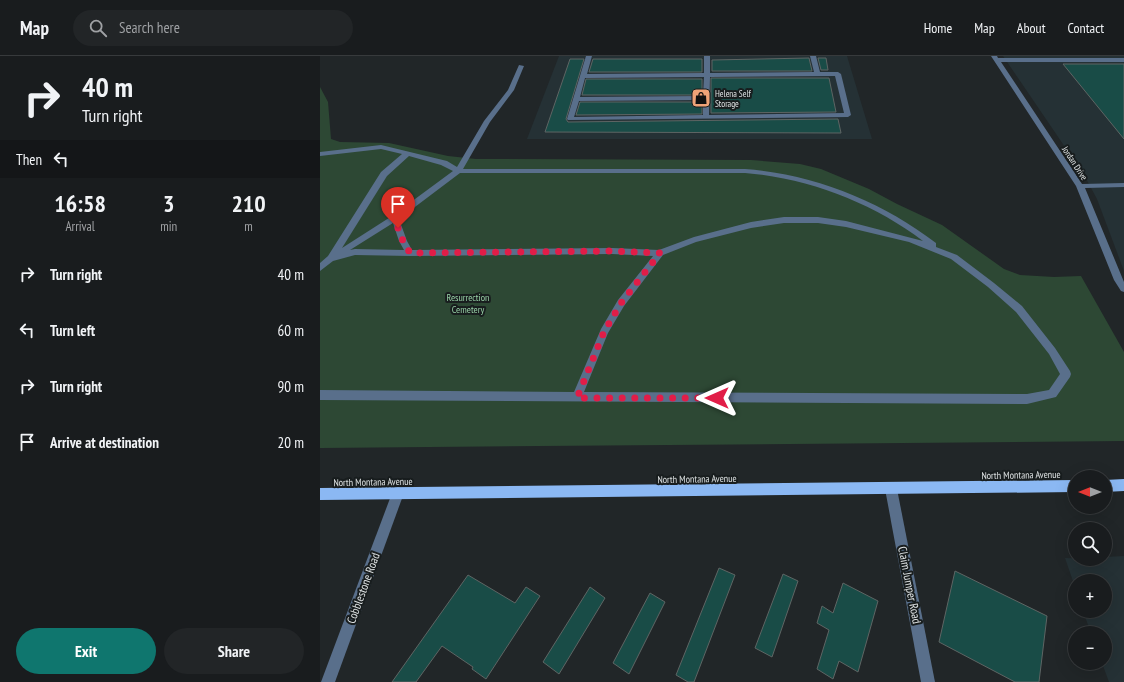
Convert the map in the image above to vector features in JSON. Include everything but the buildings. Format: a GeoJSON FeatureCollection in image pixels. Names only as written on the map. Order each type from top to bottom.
{"type":"FeatureCollection","features":[{"type":"Feature","properties":{"kind":"main road"},"geometry":{"type":"LineString","coordinates":[[1112,486],[1124,485]]}},
{"type":"Feature","properties":{"kind":"main road","name":"North Montana Avenue"},"geometry":{"type":"LineString","coordinates":[[320,494],[1068,486]]}},
{"type":"Feature","properties":{"kind":"street"},"geometry":{"type":"LineString","coordinates":[[583,76],[838,74],[848,115],[570,119],[589,56]]}},
{"type":"Feature","properties":{"kind":"street"},"geometry":{"type":"LineString","coordinates":[[701,56],[713,56]]}},
{"type":"Feature","properties":{"kind":"street"},"geometry":{"type":"LineString","coordinates":[[706,117],[707,56]]}},
{"type":"Feature","properties":{"kind":"street"},"geometry":{"type":"LineString","coordinates":[[813,56],[817,74]]}},
{"type":"Feature","properties":{"kind":"street"},"geometry":{"type":"LineString","coordinates":[[995,58],[1124,60]]}},
{"type":"Feature","properties":{"kind":"street","name":"Jordan Drive"},"geometry":{"type":"LineString","coordinates":[[995,58],[1080,186],[1118,280],[1124,289]]}},
{"type":"Feature","properties":{"kind":"street"},"geometry":{"type":"LineString","coordinates":[[320,268],[330,259],[395,218],[458,171],[487,121],[511,90],[521,66]]}},
{"type":"Feature","properties":{"kind":"street"},"geometry":{"type":"LineString","coordinates":[[576,98],[706,98]]}},
{"type":"Feature","properties":{"kind":"street"},"geometry":{"type":"LineString","coordinates":[[320,154],[358,148],[381,148],[408,153],[444,163],[458,171],[746,171],[784,176],[842,194],[872,208],[900,222],[925,238],[942,253]]}},
{"type":"Feature","properties":{"kind":"street"},"geometry":{"type":"LineString","coordinates":[[330,259],[384,174],[408,153]]}},
{"type":"Feature","properties":{"kind":"street"},"geometry":{"type":"LineString","coordinates":[[1080,186],[1124,185]]}},
{"type":"Feature","properties":{"kind":"street"},"geometry":{"type":"LineString","coordinates":[[395,218],[403,241],[410,253]]}},
{"type":"Feature","properties":{"kind":"street"},"geometry":{"type":"LineString","coordinates":[[320,395],[577,398],[1027,399],[1052,394],[1066,374],[1035,329],[1019,309],[991,285],[954,258],[911,240],[846,224],[818,220],[784,220],[751,225],[694,240],[660,253],[612,251],[410,253],[355,252],[330,259]]}},
{"type":"Feature","properties":{"kind":"street"},"geometry":{"type":"LineString","coordinates":[[577,398],[604,332],[621,303],[660,253]]}},
{"type":"Feature","properties":{"kind":"street","name":"Claim Jumper Road"},"geometry":{"type":"LineString","coordinates":[[891,489],[928,682]]}},
{"type":"Feature","properties":{"kind":"street","name":"Cobblestone Road"},"geometry":{"type":"LineString","coordinates":[[328,682],[398,494]]}},
{"type":"Feature","properties":{"kind":"shaded area","name":"Helena Self Storage"},"geometry":{"type":"Polygon","coordinates":[[[559,56],[847,56],[872,139],[527,139],[559,56]]]}},
{"type":"Feature","properties":{"kind":"shaded area"},"geometry":{"type":"Polygon","coordinates":[[[1003,56],[1124,56],[1124,271],[1097,199],[1084,175],[1003,56]]]}},
{"type":"Feature","properties":{"kind":"shaded area"},"geometry":{"type":"Polygon","coordinates":[[[1124,556],[1124,682],[1109,682],[1105,670],[1112,670],[1112,626],[1088,626],[1086,618],[1112,618],[1112,574],[1071,574],[1065,558],[1068,558],[1068,566],[1112,566],[1112,557],[1124,556]]]}},
{"type":"Feature","properties":{"kind":"green space","name":"Resurrection Cemetery"},"geometry":{"type":"Polygon","coordinates":[[[320,87],[328,102],[331,139],[340,142],[389,143],[448,156],[476,159],[751,160],[800,164],[821,169],[869,189],[942,225],[1004,269],[1020,275],[1054,277],[1081,276],[1124,352],[1124,441],[320,448],[320,87]]]}},
{"type":"Feature","properties":{"kind":"place","name":"Helena Self Storage"},"geometry":{"type":"Point","coordinates":[701,98]}},
{"type":"Feature","properties":{"kind":"route"},"geometry":{"type":"LineString","coordinates":[[398,228],[410,253],[612,251],[660,253],[621,303],[604,332],[577,398],[717,398]]}}]}
